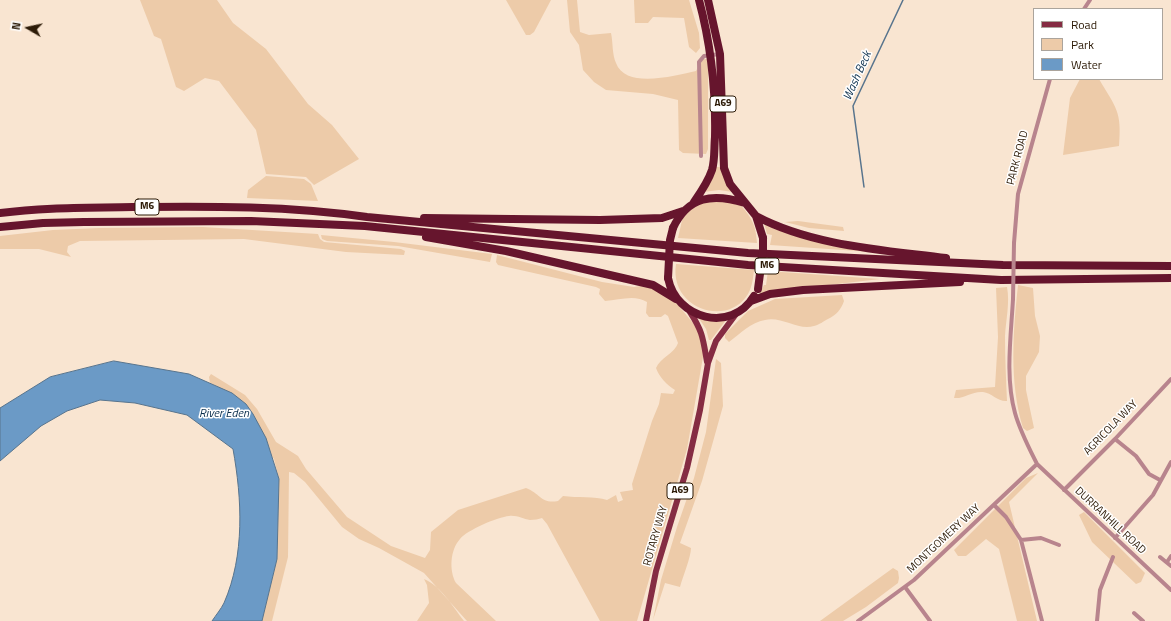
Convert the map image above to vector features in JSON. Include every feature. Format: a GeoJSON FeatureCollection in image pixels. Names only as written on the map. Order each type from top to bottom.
{"type":"FeatureCollection","features":[{"type":"Feature","properties":{"kind":"highway","name":"A69"},"geometry":{"type":"LineString","coordinates":[[694,202],[706,184],[712,169],[714,158],[715,120],[711,55],[699,0]]}},
{"type":"Feature","properties":{"kind":"highway","name":"A69"},"geometry":{"type":"LineString","coordinates":[[708,0],[720,54],[724,168],[730,184],[745,203]]}},
{"type":"Feature","properties":{"kind":"highway"},"geometry":{"type":"LineString","coordinates":[[367,217],[600,220],[662,218],[683,211],[694,202],[716,198],[728,198],[745,203],[756,216],[777,227],[856,246],[1003,265]]}},
{"type":"Feature","properties":{"kind":"highway","name":"M6"},"geometry":{"type":"LineString","coordinates":[[0,213],[40,208],[188,206],[316,210],[367,217],[748,254],[1003,265],[1171,266]]}},
{"type":"Feature","properties":{"kind":"highway","name":"A69"},"geometry":{"type":"LineString","coordinates":[[683,211],[673,228],[670,240],[668,278],[670,290],[676,299],[690,312],[706,317],[722,318],[736,314],[751,301],[758,290],[763,258],[763,238],[756,216]]}},
{"type":"Feature","properties":{"kind":"highway","name":"M6"},"geometry":{"type":"LineString","coordinates":[[0,228],[43,223],[251,222],[365,226],[748,265],[1001,280],[1171,278]]}},
{"type":"Feature","properties":{"kind":"highway"},"geometry":{"type":"LineString","coordinates":[[365,226],[506,251],[653,285],[676,299]]}},
{"type":"Feature","properties":{"kind":"highway"},"geometry":{"type":"LineString","coordinates":[[751,301],[770,294],[803,290],[1001,280]]}},
{"type":"Feature","properties":{"kind":"main road","name":"ROTARY WAY"},"geometry":{"type":"LineString","coordinates":[[690,312],[700,328],[704,340],[708,363]]}},
{"type":"Feature","properties":{"kind":"main road","name":"ROTARY WAY"},"geometry":{"type":"LineString","coordinates":[[646,621],[656,571],[687,468],[700,410],[708,363],[716,341],[736,314]]}},
{"type":"Feature","properties":{"kind":"street"},"geometry":{"type":"LineString","coordinates":[[701,156],[699,62],[702,56],[720,54]]}},
{"type":"Feature","properties":{"kind":"street","name":"PARK ROAD"},"geometry":{"type":"LineString","coordinates":[[1013,299],[1014,243],[1018,194],[1050,80]]}},
{"type":"Feature","properties":{"kind":"street","name":"DURRANHILL ROAD"},"geometry":{"type":"LineString","coordinates":[[1013,299],[1009,367],[1015,412],[1024,439],[1037,464],[1171,590]]}},
{"type":"Feature","properties":{"kind":"street","name":"AGRICOLA WAY"},"geometry":{"type":"LineString","coordinates":[[1064,490],[1071,481],[1115,439],[1171,379]]}},
{"type":"Feature","properties":{"kind":"street"},"geometry":{"type":"LineString","coordinates":[[1115,439],[1136,456],[1149,474],[1160,480]]}},
{"type":"Feature","properties":{"kind":"street"},"geometry":{"type":"LineString","coordinates":[[1114,538],[1153,495],[1171,462]]}},
{"type":"Feature","properties":{"kind":"street","name":"MONTGOMERY WAY"},"geometry":{"type":"LineString","coordinates":[[858,621],[905,586],[1037,464]]}},
{"type":"Feature","properties":{"kind":"street"},"geometry":{"type":"LineString","coordinates":[[994,505],[1006,517],[1021,540],[1042,621]]}},
{"type":"Feature","properties":{"kind":"street"},"geometry":{"type":"LineString","coordinates":[[1021,540],[1041,538],[1059,545]]}},
{"type":"Feature","properties":{"kind":"street"},"geometry":{"type":"LineString","coordinates":[[1167,562],[1171,556]]}},
{"type":"Feature","properties":{"kind":"street"},"geometry":{"type":"LineString","coordinates":[[1160,557],[1171,566]]}},
{"type":"Feature","properties":{"kind":"street"},"geometry":{"type":"LineString","coordinates":[[1096,621],[1100,590],[1113,558]]}},
{"type":"Feature","properties":{"kind":"street"},"geometry":{"type":"LineString","coordinates":[[905,586],[930,621]]}},
{"type":"Feature","properties":{"kind":"street"},"geometry":{"type":"LineString","coordinates":[[1134,613],[1143,621]]}},
{"type":"Feature","properties":{"kind":"green space"},"geometry":{"type":"Polygon","coordinates":[[[140,0],[217,0],[233,23],[266,49],[308,104],[332,125],[359,159],[314,185],[306,177],[266,174],[256,130],[219,81],[205,78],[184,91],[176,87],[161,39],[154,36],[140,0]]]}},
{"type":"Feature","properties":{"kind":"green space"},"geometry":{"type":"Polygon","coordinates":[[[506,0],[551,0],[534,32],[530,35],[526,35],[506,0]]]}},
{"type":"Feature","properties":{"kind":"green space"},"geometry":{"type":"Polygon","coordinates":[[[567,0],[577,0],[580,32],[589,35],[611,33],[616,63],[621,71],[630,76],[652,79],[696,71],[702,59],[708,59],[708,149],[706,154],[683,153],[679,150],[678,100],[653,94],[606,90],[594,82],[583,70],[579,45],[570,32],[567,0]]]}},
{"type":"Feature","properties":{"kind":"green space"},"geometry":{"type":"Polygon","coordinates":[[[634,0],[689,0],[699,33],[700,48],[696,53],[689,47],[684,18],[653,17],[648,23],[635,23],[634,0]]]}},
{"type":"Feature","properties":{"kind":"green space"},"geometry":{"type":"Polygon","coordinates":[[[1079,80],[1100,80],[1116,110],[1120,125],[1119,146],[1063,155],[1070,98],[1079,80]]]}},
{"type":"Feature","properties":{"kind":"green space"},"geometry":{"type":"Polygon","coordinates":[[[715,167],[721,167],[733,192],[719,190],[703,192],[715,167]]]}},
{"type":"Feature","properties":{"kind":"green space"},"geometry":{"type":"Polygon","coordinates":[[[266,176],[304,179],[311,184],[318,201],[247,198],[248,190],[266,176]]]}},
{"type":"Feature","properties":{"kind":"green space"},"geometry":{"type":"Polygon","coordinates":[[[699,200],[739,203],[747,212],[752,221],[757,243],[678,238],[683,216],[699,200]]]}},
{"type":"Feature","properties":{"kind":"green space"},"geometry":{"type":"Polygon","coordinates":[[[798,221],[843,227],[844,231],[809,228],[785,222],[798,221]]]}},
{"type":"Feature","properties":{"kind":"green space"},"geometry":{"type":"Polygon","coordinates":[[[764,223],[793,235],[824,243],[887,253],[770,245],[772,235],[767,234],[764,223]]]}},
{"type":"Feature","properties":{"kind":"green space"},"geometry":{"type":"Polygon","coordinates":[[[203,227],[318,234],[320,239],[324,242],[401,249],[405,251],[404,255],[346,252],[244,239],[80,241],[68,246],[67,252],[71,257],[39,249],[0,249],[0,236],[53,230],[203,227]]]}},
{"type":"Feature","properties":{"kind":"green space"},"geometry":{"type":"Polygon","coordinates":[[[321,235],[492,254],[490,262],[398,246],[327,241],[322,239],[321,235]]]}},
{"type":"Feature","properties":{"kind":"green space"},"geometry":{"type":"Polygon","coordinates":[[[497,255],[602,282],[634,287],[647,285],[673,299],[698,329],[704,351],[687,449],[637,621],[600,621],[547,524],[542,518],[530,520],[512,516],[491,521],[476,528],[464,535],[454,549],[452,555],[452,573],[456,583],[496,621],[467,621],[424,573],[379,548],[359,539],[342,527],[305,482],[294,473],[289,472],[288,557],[272,621],[262,621],[277,559],[279,479],[274,459],[216,386],[210,383],[209,377],[211,374],[245,395],[257,409],[276,442],[298,456],[306,469],[347,517],[391,546],[425,558],[430,550],[431,532],[458,510],[526,488],[544,500],[552,502],[558,501],[563,496],[607,500],[616,495],[618,502],[623,500],[620,492],[633,490],[632,484],[659,404],[661,393],[673,394],[675,390],[659,375],[656,368],[661,361],[674,350],[678,343],[668,316],[665,314],[661,317],[649,317],[646,313],[647,302],[637,298],[605,301],[599,294],[600,289],[596,287],[498,265],[496,262],[497,255]]]}},
{"type":"Feature","properties":{"kind":"green space"},"geometry":{"type":"Polygon","coordinates":[[[676,264],[754,270],[753,280],[748,294],[736,306],[725,311],[712,311],[700,308],[689,301],[681,292],[676,279],[676,264]]]}},
{"type":"Feature","properties":{"kind":"green space"},"geometry":{"type":"Polygon","coordinates":[[[768,271],[880,279],[795,289],[771,290],[759,295],[764,285],[766,285],[768,271]]]}},
{"type":"Feature","properties":{"kind":"green space"},"geometry":{"type":"Polygon","coordinates":[[[1018,285],[1033,288],[1035,316],[1040,336],[1039,352],[1026,376],[1026,390],[1034,428],[1027,431],[1023,428],[1019,411],[1014,375],[1013,357],[1018,285]]]}},
{"type":"Feature","properties":{"kind":"green space"},"geometry":{"type":"Polygon","coordinates":[[[1007,287],[1008,305],[1005,336],[1005,360],[1007,401],[983,392],[954,398],[956,390],[995,387],[998,337],[996,288],[1007,287]]]}},
{"type":"Feature","properties":{"kind":"green space"},"geometry":{"type":"Polygon","coordinates":[[[842,295],[844,301],[838,312],[820,324],[802,327],[771,319],[755,323],[729,342],[725,338],[725,334],[748,311],[775,299],[842,295]]]}},
{"type":"Feature","properties":{"kind":"green space"},"geometry":{"type":"Polygon","coordinates":[[[698,317],[726,320],[711,340],[709,340],[706,329],[698,317]]]}},
{"type":"Feature","properties":{"kind":"green space"},"geometry":{"type":"Polygon","coordinates":[[[716,359],[721,363],[723,406],[702,481],[680,543],[691,548],[690,556],[680,587],[665,583],[653,620],[661,580],[694,478],[706,432],[716,359]]]}},
{"type":"Feature","properties":{"kind":"green space"},"geometry":{"type":"Polygon","coordinates":[[[1038,473],[1009,502],[1037,621],[1017,621],[999,549],[986,539],[966,556],[958,556],[954,550],[1026,478],[1038,473]]]}},
{"type":"Feature","properties":{"kind":"green space"},"geometry":{"type":"Polygon","coordinates":[[[1084,512],[1145,573],[1141,582],[1136,584],[1092,542],[1079,515],[1084,512]]]}},
{"type":"Feature","properties":{"kind":"green space"},"geometry":{"type":"Polygon","coordinates":[[[893,568],[898,571],[898,583],[866,607],[843,621],[820,621],[893,568]]]}},
{"type":"Feature","properties":{"kind":"green space"},"geometry":{"type":"Polygon","coordinates":[[[424,579],[430,582],[441,592],[464,621],[417,621],[429,603],[427,585],[424,579]]]}},
{"type":"Feature","properties":{"kind":"water","name":"River Eden"},"geometry":{"type":"Polygon","coordinates":[[[114,361],[189,374],[232,393],[246,404],[253,414],[266,438],[279,479],[277,559],[262,621],[212,621],[224,603],[236,566],[240,527],[240,507],[236,468],[233,449],[187,415],[135,403],[100,400],[67,411],[41,426],[0,461],[0,408],[50,377],[114,361]]]}},
{"type":"Feature","properties":{"kind":"waterway","name":"Wash Beck"},"geometry":{"type":"LineString","coordinates":[[864,187],[853,106],[903,0]]}}]}
